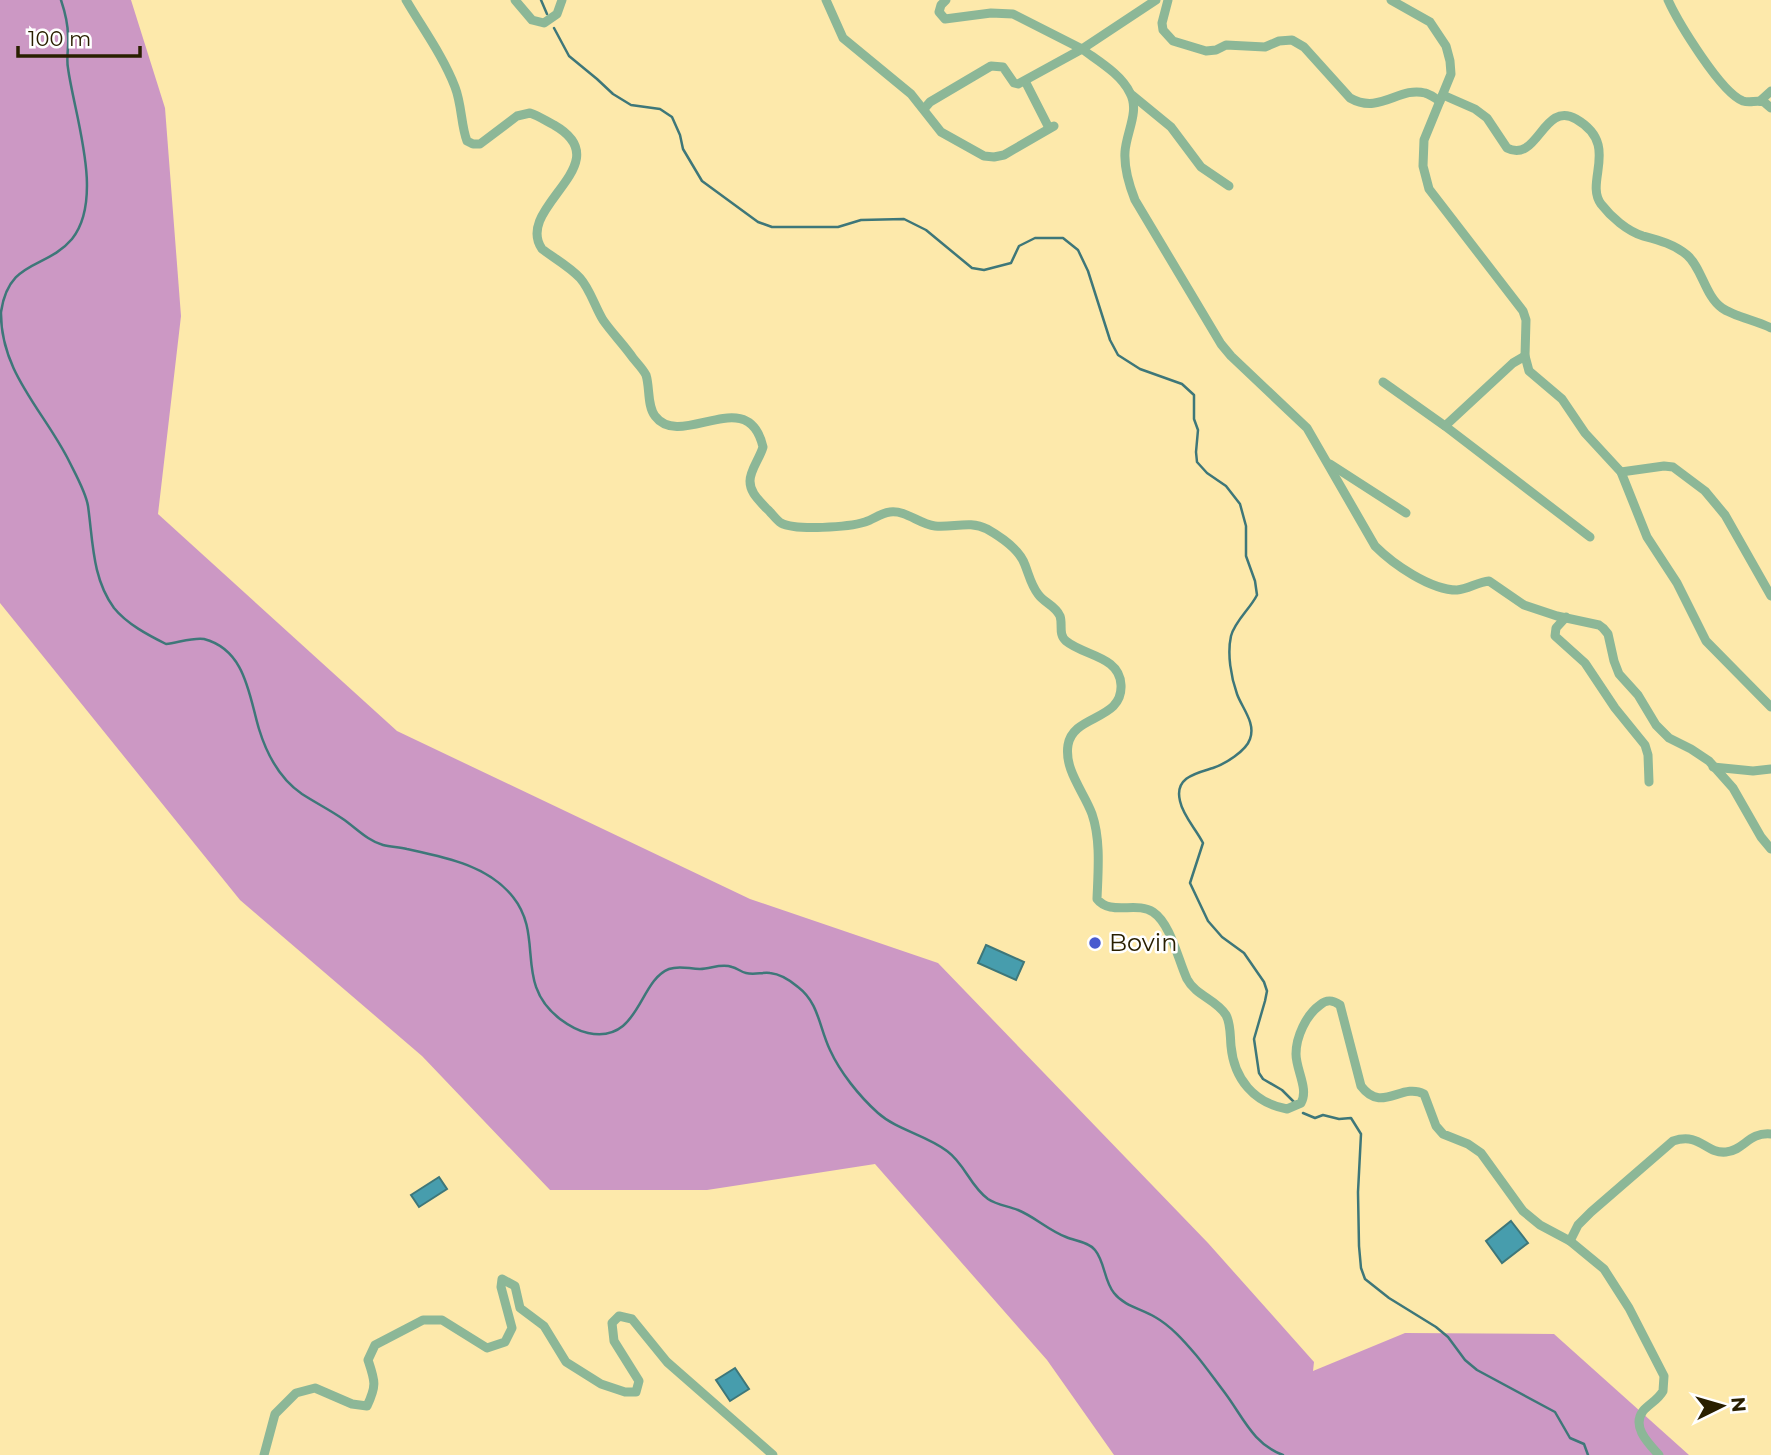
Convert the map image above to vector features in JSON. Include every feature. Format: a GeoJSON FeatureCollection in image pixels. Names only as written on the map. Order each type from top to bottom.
{"type":"FeatureCollection","features":[{"type":"Feature","properties":{"kind":"street"},"geometry":{"type":"LineString","coordinates":[[406,0],[443,58],[451,76],[462,105],[467,141],[480,144],[517,116],[530,113],[564,131],[571,139],[575,149],[574,171],[538,222],[538,243],[542,249],[578,275],[586,285],[605,323],[645,374],[655,416],[665,423],[692,426],[735,417],[747,421],[756,429],[764,447],[751,473],[751,488],[754,495],[780,522],[794,527],[861,523],[889,512],[897,512],[924,524],[971,524],[986,529],[1019,554],[1040,598],[1049,602],[1060,616],[1061,633],[1065,640],[1114,667],[1121,685],[1116,704],[1105,714],[1078,728],[1071,736],[1068,747],[1070,769],[1092,815],[1098,860],[1097,899],[1106,906],[1146,909],[1158,917],[1177,948],[1188,981],[1197,993],[1219,1007],[1226,1016],[1236,1072],[1245,1087],[1259,1099],[1281,1108],[1293,1108],[1301,1103],[1304,1095],[1296,1055],[1300,1032],[1311,1013],[1322,1003],[1338,1002],[1344,1012],[1361,1086],[1365,1092],[1379,1098],[1412,1091],[1424,1094],[1436,1126],[1443,1134],[1468,1144],[1481,1153],[1523,1211],[1570,1241],[1604,1269],[1629,1308],[1664,1376],[1663,1391],[1642,1412],[1640,1420],[1642,1435],[1659,1455]]}},
{"type":"Feature","properties":{"kind":"street"},"geometry":{"type":"LineString","coordinates":[[515,0],[532,20],[544,23],[557,14],[562,0]]}},
{"type":"Feature","properties":{"kind":"street"},"geometry":{"type":"LineString","coordinates":[[826,0],[844,38],[911,94],[941,132],[984,156],[1004,155],[1052,127],[1025,81]]}},
{"type":"Feature","properties":{"kind":"street"},"geometry":{"type":"LineString","coordinates":[[946,0],[939,12],[945,19],[991,13],[1013,14],[1082,48],[1171,127],[1201,167],[1229,186]]}},
{"type":"Feature","properties":{"kind":"street"},"geometry":{"type":"LineString","coordinates":[[924,108],[991,66],[1003,67],[1014,83],[1025,81],[1156,0]]}},
{"type":"Feature","properties":{"kind":"street"},"geometry":{"type":"LineString","coordinates":[[1168,0],[1162,23],[1163,30],[1173,41],[1206,51],[1226,45],[1265,47],[1279,41],[1292,40],[1304,47],[1357,103],[1373,104],[1411,93],[1442,98],[1482,113],[1512,151],[1530,144],[1553,117],[1565,115],[1579,121],[1590,131],[1600,153],[1596,186],[1601,203],[1631,231],[1655,238],[1688,256],[1721,307],[1771,328]]}},
{"type":"Feature","properties":{"kind":"street"},"geometry":{"type":"LineString","coordinates":[[1391,0],[1430,22],[1438,32],[1450,61],[1451,74],[1424,140],[1422,152],[1429,189],[1522,311],[1527,329],[1525,356],[1529,371],[1562,398],[1585,432],[1621,472],[1647,537],[1677,583],[1706,641],[1771,707]]}},
{"type":"Feature","properties":{"kind":"street"},"geometry":{"type":"LineString","coordinates":[[1668,0],[1695,49],[1734,95],[1745,102],[1760,101],[1771,92]]}},
{"type":"Feature","properties":{"kind":"street"},"geometry":{"type":"LineString","coordinates":[[1131,94],[1134,113],[1126,142],[1125,163],[1135,200],[1221,344],[1307,428],[1375,546],[1426,582],[1444,589],[1456,590],[1489,581],[1524,605],[1603,628],[1608,634],[1619,674],[1638,695],[1660,730],[1669,738],[1700,754],[1733,788],[1761,837],[1771,849]]}},
{"type":"Feature","properties":{"kind":"street"},"geometry":{"type":"LineString","coordinates":[[1760,101],[1771,108]]}},
{"type":"Feature","properties":{"kind":"street"},"geometry":{"type":"LineString","coordinates":[[1445,426],[1513,363],[1525,356]]}},
{"type":"Feature","properties":{"kind":"street"},"geometry":{"type":"LineString","coordinates":[[1383,383],[1445,426],[1590,537]]}},
{"type":"Feature","properties":{"kind":"street"},"geometry":{"type":"LineString","coordinates":[[1329,463],[1406,513]]}},
{"type":"Feature","properties":{"kind":"street"},"geometry":{"type":"LineString","coordinates":[[1621,472],[1673,467],[1705,491],[1725,515],[1771,596]]}},
{"type":"Feature","properties":{"kind":"street"},"geometry":{"type":"LineString","coordinates":[[1566,617],[1556,628],[1555,636],[1585,663],[1615,708],[1645,745],[1649,782]]}},
{"type":"Feature","properties":{"kind":"street"},"geometry":{"type":"LineString","coordinates":[[1713,767],[1753,771],[1771,769]]}},
{"type":"Feature","properties":{"kind":"street"},"geometry":{"type":"LineString","coordinates":[[1570,1241],[1578,1225],[1591,1212],[1673,1141],[1690,1138],[1699,1140],[1718,1152],[1725,1152],[1742,1146],[1754,1136],[1771,1134]]}},
{"type":"Feature","properties":{"kind":"street"},"geometry":{"type":"LineString","coordinates":[[264,1455],[275,1414],[296,1393],[315,1388],[352,1404],[367,1406],[376,1382],[368,1360],[375,1345],[423,1321],[442,1320],[487,1348],[505,1342],[512,1328],[501,1287],[502,1279],[515,1286],[520,1308],[544,1326],[566,1362],[601,1384],[625,1392],[636,1392],[639,1381],[614,1340],[612,1323],[620,1316],[632,1319],[667,1362],[773,1455]]}},
{"type":"Feature","properties":{"kind":"shaded area"},"geometry":{"type":"Polygon","coordinates":[[[0,0],[131,0],[165,108],[181,316],[158,514],[397,731],[750,899],[938,963],[1208,1243],[1314,1362],[1313,1371],[1405,1333],[1554,1334],[1689,1455],[1114,1455],[1047,1360],[875,1164],[707,1190],[550,1190],[422,1056],[240,900],[0,603],[0,0]]]}},
{"type":"Feature","properties":{"kind":"water"},"geometry":{"type":"Polygon","coordinates":[[[986,945],[1024,962],[1016,980],[978,963],[986,945]]]}},
{"type":"Feature","properties":{"kind":"water"},"geometry":{"type":"Polygon","coordinates":[[[439,1177],[447,1189],[419,1207],[411,1195],[439,1177]]]}},
{"type":"Feature","properties":{"kind":"water"},"geometry":{"type":"Polygon","coordinates":[[[1511,1221],[1528,1243],[1502,1263],[1486,1241],[1511,1221]]]}},
{"type":"Feature","properties":{"kind":"water"},"geometry":{"type":"Polygon","coordinates":[[[735,1368],[749,1389],[730,1401],[716,1380],[735,1368]]]}},
{"type":"Feature","properties":{"kind":"waterway"},"geometry":{"type":"LineString","coordinates":[[61,0],[67,27],[68,68],[85,155],[86,201],[82,222],[72,239],[62,249],[20,273],[12,282],[1,312],[3,334],[16,373],[60,445],[83,490],[88,506],[97,572],[107,596],[119,614],[166,644],[204,639],[229,653],[244,676],[270,757],[287,781],[302,794],[378,843],[436,855],[464,864],[503,886],[522,912],[537,990],[546,1005],[573,1028],[588,1033],[605,1034],[618,1029],[628,1021],[659,976],[673,968],[728,966],[746,973],[774,974],[792,982],[810,1000],[839,1067],[871,1106],[894,1124],[947,1151],[988,1199],[1018,1210],[1059,1234],[1092,1247],[1101,1260],[1114,1293],[1128,1304],[1161,1321],[1177,1334],[1203,1364],[1256,1437],[1283,1455]]}},
{"type":"Feature","properties":{"kind":"waterway"},"geometry":{"type":"LineString","coordinates":[[541,0],[547,14]]}},
{"type":"Feature","properties":{"kind":"waterway"},"geometry":{"type":"LineString","coordinates":[[554,28],[569,56],[613,94],[631,105],[660,109],[672,117],[683,149],[702,181],[758,222],[772,227],[838,227],[861,220],[904,219],[926,230],[972,268],[984,270],[1011,263],[1019,246],[1035,238],[1063,238],[1078,250],[1088,271],[1110,340],[1118,355],[1140,369],[1182,384],[1194,395],[1194,419],[1198,430],[1197,462],[1226,486],[1240,504],[1246,526],[1246,556],[1257,595],[1233,631],[1229,650],[1235,687],[1251,727],[1248,744],[1218,766],[1188,777],[1180,786],[1182,807],[1203,843],[1190,883],[1208,921],[1222,937],[1244,953],[1264,982],[1267,991],[1254,1039],[1259,1073],[1296,1104]]}},
{"type":"Feature","properties":{"kind":"waterway"},"geometry":{"type":"LineString","coordinates":[[1303,1113],[1315,1118],[1323,1115],[1339,1119],[1351,1118],[1361,1134],[1359,1246],[1365,1279],[1389,1298],[1436,1327],[1477,1370],[1555,1412],[1570,1438],[1584,1444],[1588,1455]]}},
{"type":"Feature","properties":{"kind":"place","name":"Bovin"},"geometry":{"type":"Point","coordinates":[1095,943]}}]}
